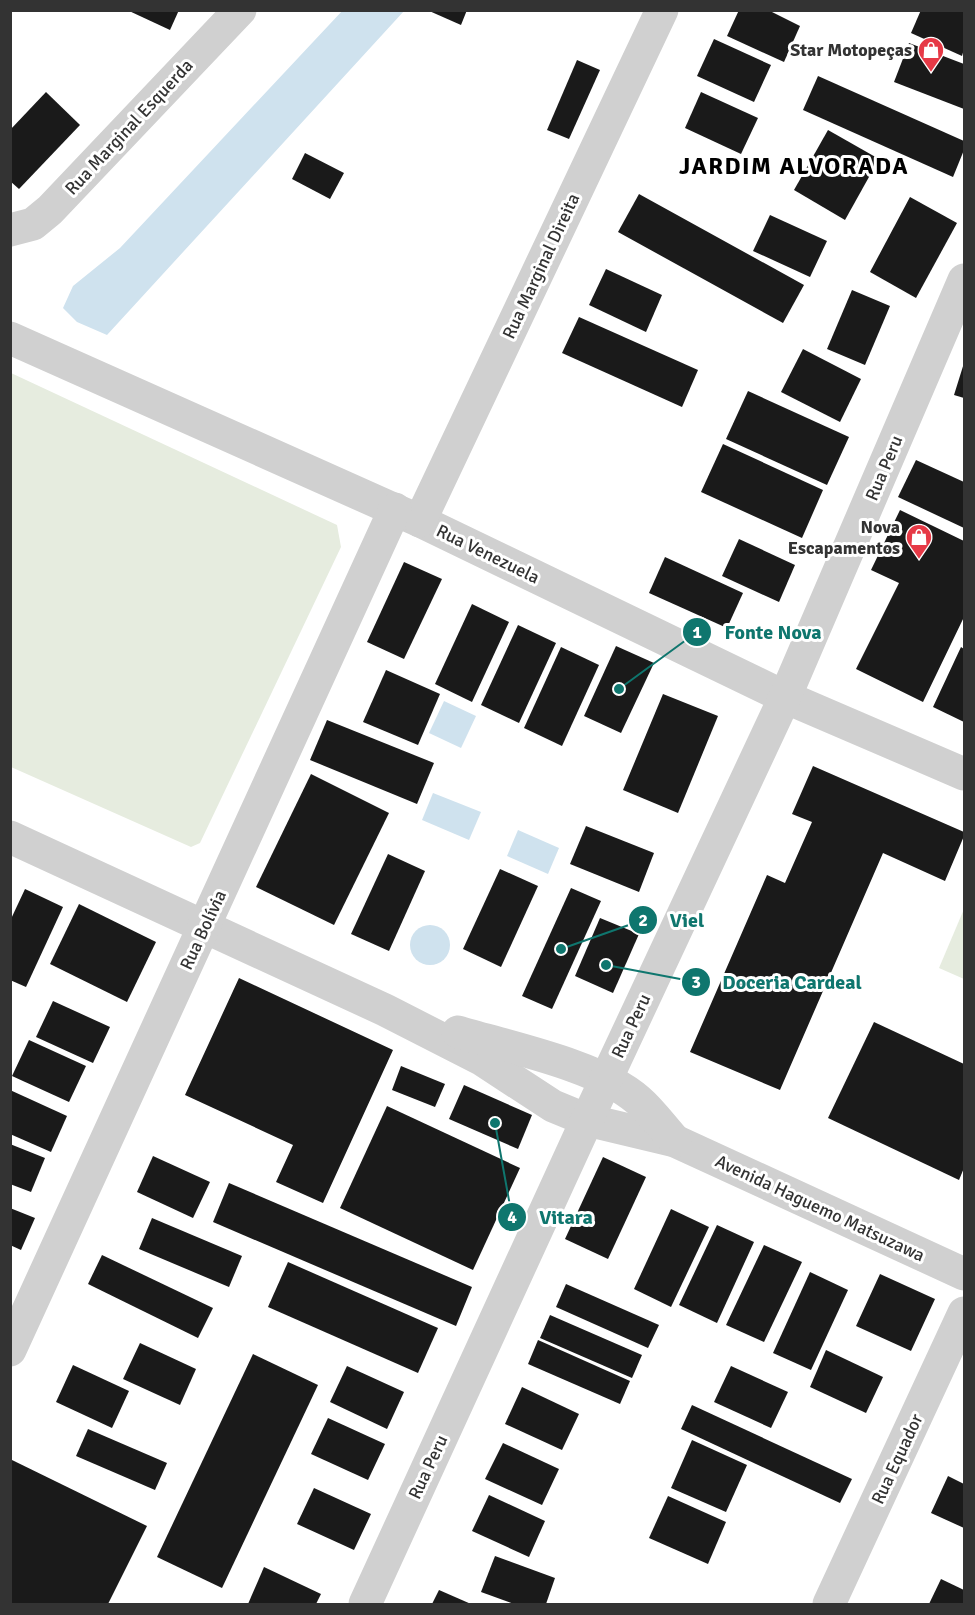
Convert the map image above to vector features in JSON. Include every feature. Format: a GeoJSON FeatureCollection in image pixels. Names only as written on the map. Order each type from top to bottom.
{"type":"FeatureCollection","features":[{"type":"Feature","properties":{"kind":"street","name":"Rua Marginal Esquerda"},"geometry":{"type":"LineString","coordinates":[[10,230],[33,224],[50,210],[240,10]]}},
{"type":"Feature","properties":{"kind":"street","name":"Rua Marginal Direita"},"geometry":{"type":"LineString","coordinates":[[408,515],[662,10]]}},
{"type":"Feature","properties":{"kind":"street","name":"Rua Peru"},"geometry":{"type":"LineString","coordinates":[[365,1605],[605,1081],[785,697],[964,280]]}},
{"type":"Feature","properties":{"kind":"street","name":"Rua Venezuela"},"geometry":{"type":"LineString","coordinates":[[10,338],[408,515],[785,697],[964,774]]}},
{"type":"Feature","properties":{"kind":"street","name":"Rua Bolívia"},"geometry":{"type":"LineString","coordinates":[[10,1350],[205,925],[408,515]]}},
{"type":"Feature","properties":{"kind":"street","name":"Avenida Haguemo Matsuzawa"},"geometry":{"type":"LineString","coordinates":[[10,837],[385,1010],[481,1059],[553,1106],[587,1120],[675,1141],[964,1274]]}},
{"type":"Feature","properties":{"kind":"street","name":"Avenida Haguemo Matsuzawa"},"geometry":{"type":"LineString","coordinates":[[385,1010],[572,1067],[605,1081],[637,1099],[675,1141]]}},
{"type":"Feature","properties":{"kind":"street","name":"Avenida Haguemo Matsuzawa"},"geometry":{"type":"LineString","coordinates":[[481,1059],[576,1094],[592,1092],[605,1081]]}},
{"type":"Feature","properties":{"kind":"street","name":"Rua Equador"},"geometry":{"type":"LineString","coordinates":[[829,1605],[964,1313]]}},
{"type":"Feature","properties":{"kind":"shaded area"},"geometry":{"type":"Polygon","coordinates":[[[11,373],[337,525],[341,547],[200,843],[191,847],[11,767],[11,373]]]}},
{"type":"Feature","properties":{"kind":"shaded area"},"geometry":{"type":"Polygon","coordinates":[[[964,909],[964,979],[939,968],[964,909]]]}},
{"type":"Feature","properties":{"kind":"water"},"geometry":{"type":"Polygon","coordinates":[[[343,10],[404,11],[107,335],[77,322],[63,308],[73,286],[120,248],[343,10]]]}},
{"type":"Feature","properties":{"kind":"water"},"geometry":{"type":"Polygon","coordinates":[[[444,701],[476,716],[461,748],[429,733],[444,701]]]}},
{"type":"Feature","properties":{"kind":"water"},"geometry":{"type":"Polygon","coordinates":[[[433,793],[481,812],[469,840],[422,820],[433,793]]]}},
{"type":"Feature","properties":{"kind":"water"},"geometry":{"type":"Polygon","coordinates":[[[518,830],[559,848],[548,874],[507,856],[518,830]]]}},
{"type":"Feature","properties":{"kind":"water"},"geometry":{"type":"Polygon","coordinates":[[[430,925],[444,931],[450,945],[444,959],[430,965],[416,959],[410,945],[416,931],[430,925]]]}},
{"type":"Feature","properties":{"kind":"building"},"geometry":{"type":"Polygon","coordinates":[[[127,10],[179,10],[170,30],[127,10]]]}},
{"type":"Feature","properties":{"kind":"building"},"geometry":{"type":"Polygon","coordinates":[[[427,10],[467,10],[461,25],[427,10]]]}},
{"type":"Feature","properties":{"kind":"building"},"geometry":{"type":"Polygon","coordinates":[[[739,10],[768,10],[800,26],[784,62],[727,36],[739,10]]]}},
{"type":"Feature","properties":{"kind":"building"},"geometry":{"type":"Polygon","coordinates":[[[921,10],[964,10],[962,56],[911,33],[921,10]]]}},
{"type":"Feature","properties":{"kind":"building"},"geometry":{"type":"Polygon","coordinates":[[[714,39],[771,65],[754,102],[697,76],[714,39]]]}},
{"type":"Feature","properties":{"kind":"building","name":"Star Motopeças"},"geometry":{"type":"Polygon","coordinates":[[[909,43],[964,64],[964,109],[894,82],[909,43]]]}},
{"type":"Feature","properties":{"kind":"building"},"geometry":{"type":"Polygon","coordinates":[[[577,60],[600,70],[569,139],[547,130],[577,60]]]}},
{"type":"Feature","properties":{"kind":"building"},"geometry":{"type":"Polygon","coordinates":[[[818,76],[964,141],[964,150],[953,177],[803,110],[818,76]]]}},
{"type":"Feature","properties":{"kind":"building"},"geometry":{"type":"Polygon","coordinates":[[[46,92],[80,125],[19,189],[10,181],[10,130],[46,92]]]}},
{"type":"Feature","properties":{"kind":"building"},"geometry":{"type":"Polygon","coordinates":[[[701,92],[758,118],[741,154],[685,128],[701,92]]]}},
{"type":"Feature","properties":{"kind":"building"},"geometry":{"type":"Polygon","coordinates":[[[828,130],[879,159],[845,220],[794,190],[828,130]]]}},
{"type":"Feature","properties":{"kind":"building"},"geometry":{"type":"Polygon","coordinates":[[[305,153],[344,173],[330,199],[292,179],[305,153]]]}},
{"type":"Feature","properties":{"kind":"building"},"geometry":{"type":"Polygon","coordinates":[[[639,194],[804,285],[783,323],[618,232],[639,194]]]}},
{"type":"Feature","properties":{"kind":"building"},"geometry":{"type":"Polygon","coordinates":[[[910,197],[957,223],[916,298],[870,272],[910,197]]]}},
{"type":"Feature","properties":{"kind":"building"},"geometry":{"type":"Polygon","coordinates":[[[770,215],[827,241],[810,277],[753,251],[770,215]]]}},
{"type":"Feature","properties":{"kind":"building"},"geometry":{"type":"Polygon","coordinates":[[[606,269],[662,295],[646,332],[589,305],[606,269]]]}},
{"type":"Feature","properties":{"kind":"building"},"geometry":{"type":"Polygon","coordinates":[[[852,290],[890,306],[865,365],[827,349],[852,290]]]}},
{"type":"Feature","properties":{"kind":"building"},"geometry":{"type":"Polygon","coordinates":[[[579,317],[698,370],[682,407],[562,353],[579,317]]]}},
{"type":"Feature","properties":{"kind":"building"},"geometry":{"type":"Polygon","coordinates":[[[803,349],[861,379],[840,422],[781,392],[803,349]]]}},
{"type":"Feature","properties":{"kind":"building"},"geometry":{"type":"Polygon","coordinates":[[[964,363],[964,398],[954,395],[964,363]]]}},
{"type":"Feature","properties":{"kind":"building"},"geometry":{"type":"Polygon","coordinates":[[[748,391],[849,437],[827,485],[726,439],[748,391]]]}},
{"type":"Feature","properties":{"kind":"building"},"geometry":{"type":"Polygon","coordinates":[[[723,444],[823,490],[802,538],[701,492],[723,444]]]}},
{"type":"Feature","properties":{"kind":"building"},"geometry":{"type":"Polygon","coordinates":[[[916,460],[964,482],[964,528],[898,497],[916,460]]]}},
{"type":"Feature","properties":{"kind":"building"},"geometry":{"type":"Polygon","coordinates":[[[900,510],[964,541],[964,617],[923,702],[856,669],[899,583],[871,570],[900,510]]]}},
{"type":"Feature","properties":{"kind":"building"},"geometry":{"type":"Polygon","coordinates":[[[739,539],[795,565],[779,602],[722,576],[739,539]]]}},
{"type":"Feature","properties":{"kind":"building"},"geometry":{"type":"Polygon","coordinates":[[[665,557],[743,593],[727,628],[649,593],[665,557]]]}},
{"type":"Feature","properties":{"kind":"building"},"geometry":{"type":"Polygon","coordinates":[[[404,562],[442,579],[404,659],[367,642],[404,562]]]}},
{"type":"Feature","properties":{"kind":"building"},"geometry":{"type":"Polygon","coordinates":[[[472,604],[509,622],[472,702],[435,684],[472,604]]]}},
{"type":"Feature","properties":{"kind":"building"},"geometry":{"type":"Polygon","coordinates":[[[518,625],[556,643],[519,723],[481,705],[518,625]]]}},
{"type":"Feature","properties":{"kind":"building"},"geometry":{"type":"Polygon","coordinates":[[[616,646],[654,663],[621,733],[584,716],[616,646]]]}},
{"type":"Feature","properties":{"kind":"building"},"geometry":{"type":"Polygon","coordinates":[[[561,647],[599,665],[562,746],[524,728],[561,647]]]}},
{"type":"Feature","properties":{"kind":"building"},"geometry":{"type":"Polygon","coordinates":[[[961,647],[964,649],[964,722],[933,707],[961,647]]]}},
{"type":"Feature","properties":{"kind":"building"},"geometry":{"type":"Polygon","coordinates":[[[386,670],[440,694],[418,745],[363,722],[386,670]]]}},
{"type":"Feature","properties":{"kind":"building"},"geometry":{"type":"Polygon","coordinates":[[[663,694],[718,716],[678,813],[623,790],[663,694]]]}},
{"type":"Feature","properties":{"kind":"building"},"geometry":{"type":"Polygon","coordinates":[[[327,720],[434,763],[417,804],[310,760],[327,720]]]}},
{"type":"Feature","properties":{"kind":"building"},"geometry":{"type":"Polygon","coordinates":[[[813,766],[964,832],[964,836],[945,881],[883,853],[780,1090],[690,1052],[767,875],[785,883],[812,822],[792,814],[813,766]]]}},
{"type":"Feature","properties":{"kind":"building"},"geometry":{"type":"Polygon","coordinates":[[[311,774],[389,813],[334,925],[256,887],[311,774]]]}},
{"type":"Feature","properties":{"kind":"building"},"geometry":{"type":"Polygon","coordinates":[[[586,826],[654,853],[639,892],[570,864],[586,826]]]}},
{"type":"Feature","properties":{"kind":"building"},"geometry":{"type":"Polygon","coordinates":[[[388,854],[425,871],[389,951],[351,934],[388,854]]]}},
{"type":"Feature","properties":{"kind":"building"},"geometry":{"type":"Polygon","coordinates":[[[500,869],[538,886],[501,967],[463,949],[500,869]]]}},
{"type":"Feature","properties":{"kind":"building"},"geometry":{"type":"Polygon","coordinates":[[[571,888],[601,901],[552,1009],[522,996],[571,888]]]}},
{"type":"Feature","properties":{"kind":"building"},"geometry":{"type":"Polygon","coordinates":[[[25,889],[63,907],[26,987],[10,980],[10,921],[25,889]]]}},
{"type":"Feature","properties":{"kind":"building"},"geometry":{"type":"Polygon","coordinates":[[[79,904],[156,942],[127,1002],[50,964],[79,904]]]}},
{"type":"Feature","properties":{"kind":"building"},"geometry":{"type":"Polygon","coordinates":[[[600,918],[639,934],[613,993],[575,976],[600,918]]]}},
{"type":"Feature","properties":{"kind":"building"},"geometry":{"type":"Polygon","coordinates":[[[239,978],[393,1050],[323,1203],[276,1182],[293,1145],[185,1095],[239,978]]]}},
{"type":"Feature","properties":{"kind":"building"},"geometry":{"type":"Polygon","coordinates":[[[53,1001],[110,1027],[93,1063],[36,1037],[53,1001]]]}},
{"type":"Feature","properties":{"kind":"building"},"geometry":{"type":"Polygon","coordinates":[[[874,1022],[964,1064],[964,1168],[959,1180],[828,1118],[874,1022]]]}},
{"type":"Feature","properties":{"kind":"building"},"geometry":{"type":"Polygon","coordinates":[[[29,1040],[86,1066],[69,1102],[12,1076],[29,1040]]]}},
{"type":"Feature","properties":{"kind":"building"},"geometry":{"type":"Polygon","coordinates":[[[401,1066],[445,1084],[435,1107],[392,1090],[401,1066]]]}},
{"type":"Feature","properties":{"kind":"building"},"geometry":{"type":"Polygon","coordinates":[[[464,1085],[532,1115],[518,1149],[449,1119],[464,1085]]]}},
{"type":"Feature","properties":{"kind":"building"},"geometry":{"type":"Polygon","coordinates":[[[10,1090],[67,1116],[51,1152],[10,1134],[10,1090]]]}},
{"type":"Feature","properties":{"kind":"building"},"geometry":{"type":"Polygon","coordinates":[[[387,1106],[520,1168],[473,1270],[340,1208],[387,1106]]]}},
{"type":"Feature","properties":{"kind":"building"},"geometry":{"type":"Polygon","coordinates":[[[10,1144],[45,1158],[31,1192],[10,1184],[10,1144]]]}},
{"type":"Feature","properties":{"kind":"building"},"geometry":{"type":"Polygon","coordinates":[[[153,1156],[210,1182],[193,1218],[137,1192],[153,1156]]]}},
{"type":"Feature","properties":{"kind":"building"},"geometry":{"type":"Polygon","coordinates":[[[603,1157],[646,1177],[608,1259],[565,1239],[603,1157]]]}},
{"type":"Feature","properties":{"kind":"building"},"geometry":{"type":"Polygon","coordinates":[[[229,1183],[472,1287],[456,1326],[213,1222],[229,1183]]]}},
{"type":"Feature","properties":{"kind":"building"},"geometry":{"type":"Polygon","coordinates":[[[10,1208],[35,1218],[21,1250],[10,1245],[10,1208]]]}},
{"type":"Feature","properties":{"kind":"building"},"geometry":{"type":"Polygon","coordinates":[[[671,1209],[709,1227],[671,1307],[634,1289],[671,1209]]]}},
{"type":"Feature","properties":{"kind":"building"},"geometry":{"type":"Polygon","coordinates":[[[152,1218],[242,1256],[229,1287],[139,1249],[152,1218]]]}},
{"type":"Feature","properties":{"kind":"building"},"geometry":{"type":"Polygon","coordinates":[[[717,1225],[754,1242],[717,1323],[679,1305],[717,1225]]]}},
{"type":"Feature","properties":{"kind":"building"},"geometry":{"type":"Polygon","coordinates":[[[764,1245],[802,1262],[764,1342],[726,1325],[764,1245]]]}},
{"type":"Feature","properties":{"kind":"building"},"geometry":{"type":"Polygon","coordinates":[[[102,1255],[213,1308],[198,1338],[88,1284],[102,1255]]]}},
{"type":"Feature","properties":{"kind":"building"},"geometry":{"type":"Polygon","coordinates":[[[288,1262],[438,1328],[418,1373],[268,1307],[288,1262]]]}},
{"type":"Feature","properties":{"kind":"building"},"geometry":{"type":"Polygon","coordinates":[[[810,1272],[848,1290],[811,1370],[773,1353],[810,1272]]]}},
{"type":"Feature","properties":{"kind":"building"},"geometry":{"type":"Polygon","coordinates":[[[880,1274],[935,1299],[911,1351],[856,1326],[880,1274]]]}},
{"type":"Feature","properties":{"kind":"building"},"geometry":{"type":"Polygon","coordinates":[[[566,1284],[659,1325],[648,1348],[556,1307],[566,1284]]]}},
{"type":"Feature","properties":{"kind":"building"},"geometry":{"type":"Polygon","coordinates":[[[550,1315],[642,1355],[632,1378],[540,1338],[550,1315]]]}},
{"type":"Feature","properties":{"kind":"building"},"geometry":{"type":"Polygon","coordinates":[[[538,1340],[630,1381],[620,1404],[528,1364],[538,1340]]]}},
{"type":"Feature","properties":{"kind":"building"},"geometry":{"type":"Polygon","coordinates":[[[140,1343],[196,1369],[180,1405],[123,1379],[140,1343]]]}},
{"type":"Feature","properties":{"kind":"building"},"geometry":{"type":"Polygon","coordinates":[[[826,1350],[883,1377],[866,1413],[810,1387],[826,1350]]]}},
{"type":"Feature","properties":{"kind":"building"},"geometry":{"type":"Polygon","coordinates":[[[253,1354],[318,1385],[222,1588],[157,1557],[253,1354]]]}},
{"type":"Feature","properties":{"kind":"building"},"geometry":{"type":"Polygon","coordinates":[[[73,1365],[129,1391],[112,1428],[56,1402],[73,1365]]]}},
{"type":"Feature","properties":{"kind":"building"},"geometry":{"type":"Polygon","coordinates":[[[347,1366],[404,1392],[387,1429],[330,1402],[347,1366]]]}},
{"type":"Feature","properties":{"kind":"building"},"geometry":{"type":"Polygon","coordinates":[[[731,1366],[788,1392],[771,1428],[714,1402],[731,1366]]]}},
{"type":"Feature","properties":{"kind":"building"},"geometry":{"type":"Polygon","coordinates":[[[522,1387],[579,1414],[562,1450],[505,1424],[522,1387]]]}},
{"type":"Feature","properties":{"kind":"building"},"geometry":{"type":"Polygon","coordinates":[[[692,1405],[852,1479],[840,1503],[681,1429],[692,1405]]]}},
{"type":"Feature","properties":{"kind":"building"},"geometry":{"type":"Polygon","coordinates":[[[328,1418],[385,1444],[368,1480],[311,1454],[328,1418]]]}},
{"type":"Feature","properties":{"kind":"building"},"geometry":{"type":"Polygon","coordinates":[[[88,1429],[167,1463],[155,1490],[76,1456],[88,1429]]]}},
{"type":"Feature","properties":{"kind":"building"},"geometry":{"type":"Polygon","coordinates":[[[692,1440],[747,1465],[726,1512],[671,1488],[692,1440]]]}},
{"type":"Feature","properties":{"kind":"building"},"geometry":{"type":"Polygon","coordinates":[[[503,1443],[559,1469],[542,1505],[485,1479],[503,1443]]]}},
{"type":"Feature","properties":{"kind":"building"},"geometry":{"type":"Polygon","coordinates":[[[12,1460],[147,1526],[108,1604],[10,1604],[12,1460]]]}},
{"type":"Feature","properties":{"kind":"building"},"geometry":{"type":"Polygon","coordinates":[[[948,1476],[964,1484],[964,1528],[931,1513],[948,1476]]]}},
{"type":"Feature","properties":{"kind":"building"},"geometry":{"type":"Polygon","coordinates":[[[314,1488],[371,1514],[354,1550],[297,1524],[314,1488]]]}},
{"type":"Feature","properties":{"kind":"building"},"geometry":{"type":"Polygon","coordinates":[[[489,1495],[545,1521],[529,1557],[472,1531],[489,1495]]]}},
{"type":"Feature","properties":{"kind":"building"},"geometry":{"type":"Polygon","coordinates":[[[668,1496],[726,1522],[708,1564],[649,1538],[668,1496]]]}},
{"type":"Feature","properties":{"kind":"building"},"geometry":{"type":"Polygon","coordinates":[[[495,1556],[555,1578],[546,1604],[514,1604],[481,1592],[495,1556]]]}},
{"type":"Feature","properties":{"kind":"building"},"geometry":{"type":"Polygon","coordinates":[[[264,1567],[321,1594],[316,1604],[248,1604],[264,1567]]]}},
{"type":"Feature","properties":{"kind":"building"},"geometry":{"type":"Polygon","coordinates":[[[941,1579],[964,1590],[964,1604],[929,1604],[941,1579]]]}},
{"type":"Feature","properties":{"kind":"building"},"geometry":{"type":"Polygon","coordinates":[[[439,1590],[471,1604],[432,1604],[439,1590]]]}},
{"type":"Feature","properties":{"kind":"place","name":"Star Motopeças"},"geometry":{"type":"Point","coordinates":[931,73]}},
{"type":"Feature","properties":{"kind":"place","name":"Nova Escapamentos"},"geometry":{"type":"Point","coordinates":[919,560]}},
{"type":"Feature","properties":{"kind":"place","name":"Fonte Nova"},"geometry":{"type":"Point","coordinates":[619,689]}},
{"type":"Feature","properties":{"kind":"place","name":"Viel"},"geometry":{"type":"Point","coordinates":[561,949]}},
{"type":"Feature","properties":{"kind":"place","name":"Doceria Cardeal"},"geometry":{"type":"Point","coordinates":[606,965]}},
{"type":"Feature","properties":{"kind":"place","name":"Vitara"},"geometry":{"type":"Point","coordinates":[495,1123]}},
{"type":"Feature","properties":{"kind":"district","name":"JARDIM ALVORADA"},"geometry":{"type":"Point","coordinates":[794,166]}}]}
